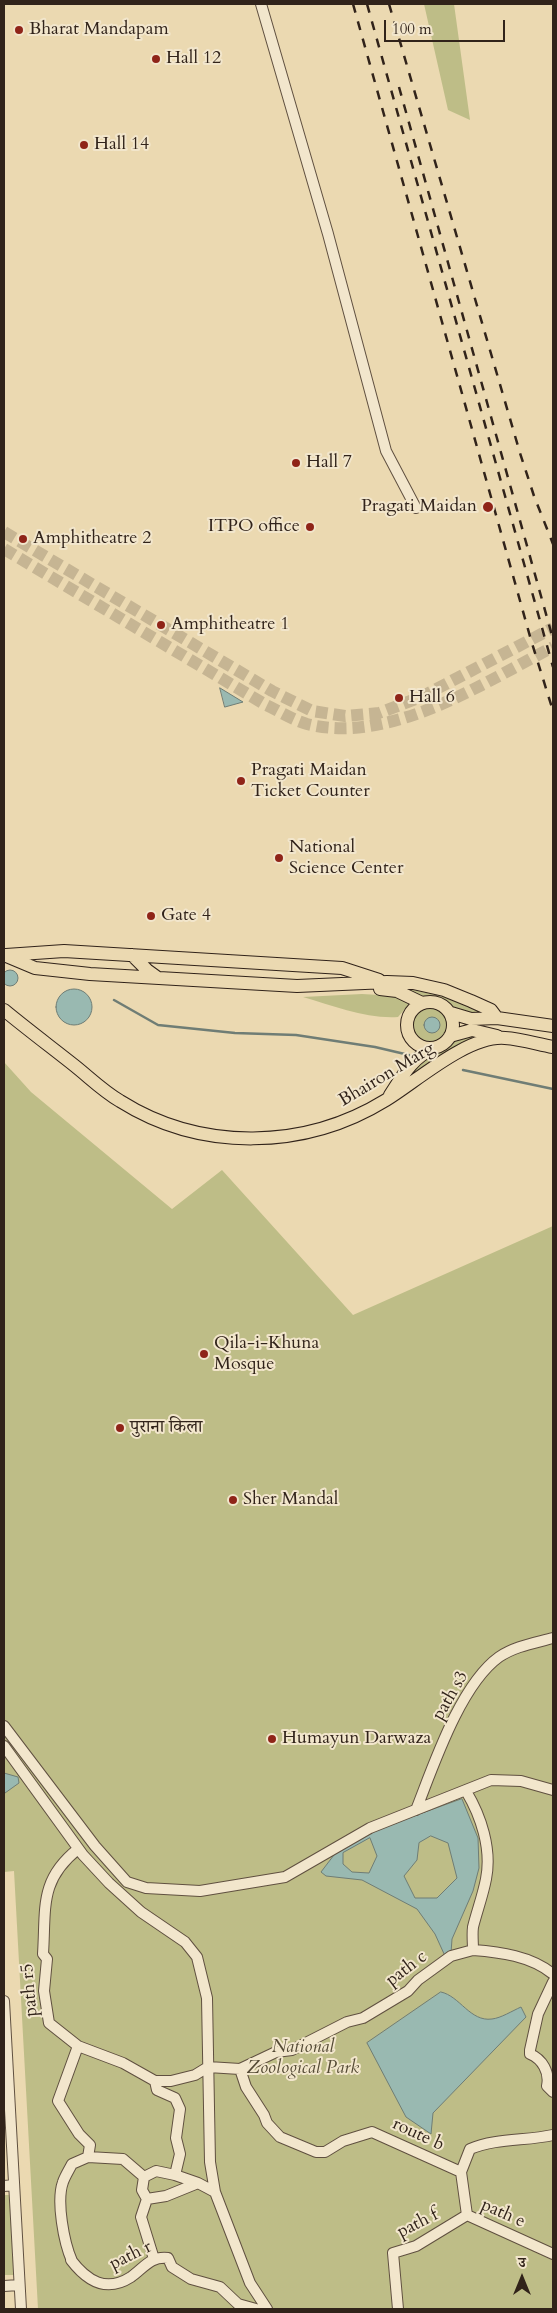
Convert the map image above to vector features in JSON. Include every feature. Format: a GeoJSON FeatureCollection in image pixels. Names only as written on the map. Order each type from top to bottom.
{"type":"FeatureCollection","features":[{"type":"Feature","properties":{"kind":"main road"},"geometry":{"type":"LineString","coordinates":[[4,955],[64,951],[342,968],[387,982]]}},
{"type":"Feature","properties":{"kind":"main road"},"geometry":{"type":"LineString","coordinates":[[4,955],[35,968],[90,974],[296,986],[387,982],[413,984],[444,990],[491,1010],[502,1019],[504,1038],[472,1030],[450,1036]]}},
{"type":"Feature","properties":{"kind":"main road"},"geometry":{"type":"LineString","coordinates":[[132,955],[147,970],[159,978]]}},
{"type":"Feature","properties":{"kind":"main road"},"geometry":{"type":"LineString","coordinates":[[343,984],[397,991],[422,1003],[436,1002],[445,1006],[451,1014],[454,1023],[450,1036],[444,1044],[420,1055],[407,1067],[387,1099]]}},
{"type":"Feature","properties":{"kind":"main road"},"geometry":{"type":"LineString","coordinates":[[422,1003],[410,1012],[407,1030],[411,1039],[419,1045],[434,1048]]}},
{"type":"Feature","properties":{"kind":"main road","name":"Bhairon Marg"},"geometry":{"type":"LineString","coordinates":[[4,1010],[119,1101],[151,1118],[193,1132],[238,1139],[290,1136],[340,1123],[387,1099],[469,1046],[482,1040],[504,1038],[553,1046]]}},
{"type":"Feature","properties":{"kind":"main road"},"geometry":{"type":"LineString","coordinates":[[451,1014],[471,1019],[502,1019],[553,1026]]}},
{"type":"Feature","properties":{"kind":"street"},"geometry":{"type":"LineString","coordinates":[[261,4],[328,234],[386,451],[416,508]]}},
{"type":"Feature","properties":{"kind":"street","name":"path s3"},"geometry":{"type":"LineString","coordinates":[[416,1810],[437,1754],[454,1719],[484,1671],[510,1651],[553,1638]]}},
{"type":"Feature","properties":{"kind":"street"},"geometry":{"type":"LineString","coordinates":[[4,1726],[95,1846],[127,1882],[146,1888],[200,1891],[285,1877],[370,1828],[491,1780],[521,1781],[553,1790]]}},
{"type":"Feature","properties":{"kind":"street"},"geometry":{"type":"LineString","coordinates":[[4,1746],[78,1849],[109,1883],[141,1912],[185,1942],[197,1957],[207,1998],[210,2162],[215,2192],[250,2283],[267,2309]]}},
{"type":"Feature","properties":{"kind":"street"},"geometry":{"type":"LineString","coordinates":[[466,1791],[476,1812],[487,1844],[489,1862],[487,1878],[473,1930],[473,1950],[518,1957],[542,1966],[553,1974]]}},
{"type":"Feature","properties":{"kind":"street","name":"path r5"},"geometry":{"type":"LineString","coordinates":[[78,1849],[63,1861],[52,1878],[45,1903],[43,1954],[47,1959],[44,1991],[49,2023],[78,2046],[123,2064],[155,2081],[157,2090],[175,2098],[180,2108],[176,2138],[180,2146],[180,2154],[175,2175]]}},
{"type":"Feature","properties":{"kind":"street","name":"path c"},"geometry":{"type":"LineString","coordinates":[[208,2067],[240,2069],[276,2052],[292,2050],[347,2022],[363,2018],[408,1991],[418,1980],[451,1956],[473,1950]]}},
{"type":"Feature","properties":{"kind":"street"},"geometry":{"type":"LineString","coordinates":[[553,1982],[538,2014],[530,2050],[530,2054],[538,2057],[544,2067],[548,2081],[547,2086],[553,2092]]}},
{"type":"Feature","properties":{"kind":"street"},"geometry":{"type":"LineString","coordinates":[[4,2001],[9,2186],[21,2309]]}},
{"type":"Feature","properties":{"kind":"street"},"geometry":{"type":"LineString","coordinates":[[78,2046],[58,2101],[79,2134],[90,2145],[88,2157],[123,2159],[144,2177]]}},
{"type":"Feature","properties":{"kind":"street"},"geometry":{"type":"LineString","coordinates":[[155,2081],[171,2081],[195,2076],[208,2067]]}},
{"type":"Feature","properties":{"kind":"street","name":"route b"},"geometry":{"type":"LineString","coordinates":[[240,2069],[246,2087],[264,2115],[267,2124],[280,2137],[316,2152],[325,2152],[343,2141],[372,2132],[461,2172],[470,2150],[477,2146],[517,2138],[553,2135]]}},
{"type":"Feature","properties":{"kind":"street","name":"path r"},"geometry":{"type":"LineString","coordinates":[[88,2157],[72,2164],[62,2183],[62,2218],[71,2261],[82,2275],[98,2284],[111,2284],[130,2277],[158,2257],[168,2258],[172,2267],[191,2279],[220,2287],[238,2304],[256,2309]]}},
{"type":"Feature","properties":{"kind":"street"},"geometry":{"type":"LineString","coordinates":[[144,2177],[156,2171],[175,2175],[198,2183],[215,2192]]}},
{"type":"Feature","properties":{"kind":"street"},"geometry":{"type":"LineString","coordinates":[[461,2172],[467,2215]]}},
{"type":"Feature","properties":{"kind":"street"},"geometry":{"type":"LineString","coordinates":[[144,2177],[142,2190],[147,2200],[141,2217],[154,2259]]}},
{"type":"Feature","properties":{"kind":"street"},"geometry":{"type":"LineString","coordinates":[[147,2200],[166,2196],[198,2183]]}},
{"type":"Feature","properties":{"kind":"street","name":"path e"},"geometry":{"type":"LineString","coordinates":[[467,2215],[553,2254]]}},
{"type":"Feature","properties":{"kind":"street","name":"path f"},"geometry":{"type":"LineString","coordinates":[[398,2309],[393,2253],[416,2246],[467,2215]]}},
{"type":"Feature","properties":{"kind":"street"},"geometry":{"type":"LineString","coordinates":[[4,2286],[19,2285]]}},
{"type":"Feature","properties":{"kind":"green space"},"geometry":{"type":"Polygon","coordinates":[[[424,4],[454,4],[470,120],[448,110],[424,4]]]}},
{"type":"Feature","properties":{"kind":"green space"},"geometry":{"type":"Polygon","coordinates":[[[404,988],[444,997],[481,1012],[475,1014],[451,1008],[443,999],[432,996],[421,998],[404,988]]]}},
{"type":"Feature","properties":{"kind":"green space"},"geometry":{"type":"Polygon","coordinates":[[[362,994],[396,996],[410,1003],[398,1017],[386,1017],[350,1011],[303,997],[362,994]]]}},
{"type":"Feature","properties":{"kind":"green space"},"geometry":{"type":"Polygon","coordinates":[[[430,1008],[437,1009],[442,1013],[446,1018],[446,1032],[442,1037],[437,1041],[430,1042],[423,1041],[418,1037],[414,1032],[413,1025],[414,1018],[418,1013],[423,1009],[430,1008]]]}},
{"type":"Feature","properties":{"kind":"green space"},"geometry":{"type":"Polygon","coordinates":[[[463,1036],[481,1036],[445,1053],[405,1081],[416,1065],[444,1050],[463,1036]]]}},
{"type":"Feature","properties":{"kind":"green space","name":"National Zoological Park"},"geometry":{"type":"Polygon","coordinates":[[[4,1062],[31,1092],[172,1209],[222,1170],[353,1315],[553,1226],[553,2309],[38,2309],[14,1871],[4,1872],[4,1062]]]}},
{"type":"Feature","properties":{"kind":"green space"},"geometry":{"type":"Polygon","coordinates":[[[4,2195],[11,2195],[16,2275],[4,2275],[4,2195]]]}},
{"type":"Feature","properties":{"kind":"water"},"geometry":{"type":"Polygon","coordinates":[[[220,688],[243,702],[225,707],[220,688]]]}},
{"type":"Feature","properties":{"kind":"water"},"geometry":{"type":"Polygon","coordinates":[[[10,970],[18,978],[10,986],[2,978],[10,970]]]}},
{"type":"Feature","properties":{"kind":"water"},"geometry":{"type":"Polygon","coordinates":[[[74,989],[86,995],[92,1007],[86,1019],[74,1025],[62,1019],[56,1007],[62,995],[74,989]]]}},
{"type":"Feature","properties":{"kind":"water"},"geometry":{"type":"Polygon","coordinates":[[[432,1017],[438,1019],[440,1025],[438,1031],[432,1033],[426,1031],[424,1025],[426,1019],[432,1017]]]}},
{"type":"Feature","properties":{"kind":"water"},"geometry":{"type":"Polygon","coordinates":[[[4,1773],[18,1777],[19,1783],[5,1793],[4,1773]]]}},
{"type":"Feature","properties":{"kind":"water"},"geometry":{"type":"Polygon","coordinates":[[[462,1799],[478,1838],[479,1868],[473,1891],[452,1939],[451,1953],[445,1956],[435,1934],[417,1909],[362,1880],[326,1876],[321,1872],[337,1851],[378,1829],[462,1799]],[[431,1836],[419,1843],[417,1860],[404,1876],[415,1898],[437,1898],[457,1878],[448,1843],[431,1836]],[[370,1838],[343,1853],[343,1864],[352,1872],[369,1873],[377,1856],[370,1838]]]}},
{"type":"Feature","properties":{"kind":"water"},"geometry":{"type":"Polygon","coordinates":[[[441,1992],[454,1998],[477,2017],[492,2019],[521,2007],[526,2017],[433,2113],[431,2134],[406,2117],[367,2043],[441,1992]]]}},
{"type":"Feature","properties":{"kind":"waterway"},"geometry":{"type":"LineString","coordinates":[[114,1000],[158,1025],[235,1033],[296,1035],[375,1047],[409,1055]]}},
{"type":"Feature","properties":{"kind":"waterway"},"geometry":{"type":"LineString","coordinates":[[463,1070],[553,1089]]}},
{"type":"Feature","properties":{"kind":"tunnel"},"geometry":{"type":"LineString","coordinates":[[4,532],[272,691],[312,711],[345,716],[379,713],[421,697],[553,628]]}},
{"type":"Feature","properties":{"kind":"tunnel"},"geometry":{"type":"LineString","coordinates":[[4,549],[266,705],[307,724],[339,728],[371,726],[403,718],[435,707],[466,693],[553,647]]}},
{"type":"Feature","properties":{"kind":"railway"},"geometry":{"type":"LineString","coordinates":[[353,4],[531,640],[553,711]]}},
{"type":"Feature","properties":{"kind":"railway"},"geometry":{"type":"LineString","coordinates":[[367,4],[553,667]]}},
{"type":"Feature","properties":{"kind":"railway"},"geometry":{"type":"LineString","coordinates":[[389,4],[520,453],[553,544]]}},
{"type":"Feature","properties":{"kind":"railway"},"geometry":{"type":"LineString","coordinates":[[399,87],[553,639]]}},
{"type":"Feature","properties":{"kind":"place","name":"Bharat Mandapam"},"geometry":{"type":"Point","coordinates":[19,30]}},
{"type":"Feature","properties":{"kind":"place","name":"Hall 12"},"geometry":{"type":"Point","coordinates":[156,59]}},
{"type":"Feature","properties":{"kind":"place","name":"Hall 14"},"geometry":{"type":"Point","coordinates":[84,145]}},
{"type":"Feature","properties":{"kind":"place","name":"Hall 7"},"geometry":{"type":"Point","coordinates":[296,463]}},
{"type":"Feature","properties":{"kind":"place","name":"Pragati Maidan"},"geometry":{"type":"Point","coordinates":[488,507]}},
{"type":"Feature","properties":{"kind":"place","name":"ITPO office"},"geometry":{"type":"Point","coordinates":[310,527]}},
{"type":"Feature","properties":{"kind":"place","name":"Amphitheatre 2"},"geometry":{"type":"Point","coordinates":[23,539]}},
{"type":"Feature","properties":{"kind":"place","name":"Amphitheatre 1"},"geometry":{"type":"Point","coordinates":[161,625]}},
{"type":"Feature","properties":{"kind":"place","name":"Hall 6"},"geometry":{"type":"Point","coordinates":[399,698]}},
{"type":"Feature","properties":{"kind":"place","name":"Pragati Maidan Ticket Counter"},"geometry":{"type":"Point","coordinates":[241,781]}},
{"type":"Feature","properties":{"kind":"place","name":"National Science Center"},"geometry":{"type":"Point","coordinates":[279,858]}},
{"type":"Feature","properties":{"kind":"place","name":"Gate 4"},"geometry":{"type":"Point","coordinates":[151,916]}},
{"type":"Feature","properties":{"kind":"place","name":"Qila-i-Khuna Mosque"},"geometry":{"type":"Point","coordinates":[204,1354]}},
{"type":"Feature","properties":{"kind":"place","name":"पुराना किला"},"geometry":{"type":"Point","coordinates":[120,1428]}},
{"type":"Feature","properties":{"kind":"place","name":"Sher Mandal"},"geometry":{"type":"Point","coordinates":[233,1500]}},
{"type":"Feature","properties":{"kind":"place","name":"Humayun Darwaza"},"geometry":{"type":"Point","coordinates":[272,1739]}}]}
